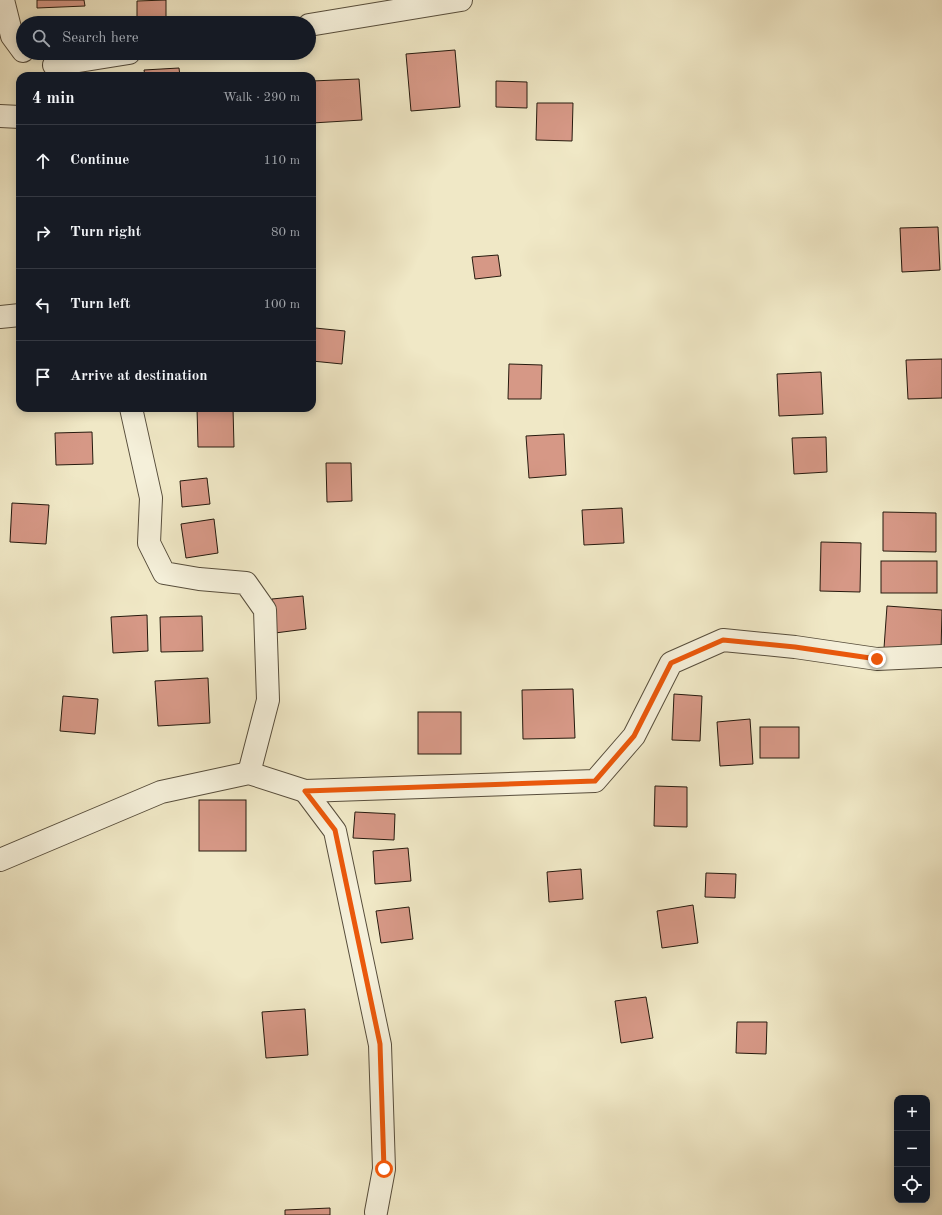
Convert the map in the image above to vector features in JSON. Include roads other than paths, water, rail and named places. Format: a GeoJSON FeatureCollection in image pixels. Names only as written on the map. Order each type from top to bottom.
{"type":"FeatureCollection","features":[{"type":"Feature","properties":{"kind":"street"},"geometry":{"type":"LineString","coordinates":[[4,0],[12,36],[16,41]]}},
{"type":"Feature","properties":{"kind":"street"},"geometry":{"type":"LineString","coordinates":[[316,24],[461,0]]}},
{"type":"Feature","properties":{"kind":"street"},"geometry":{"type":"LineString","coordinates":[[33,60],[56,70],[99,60]]}},
{"type":"Feature","properties":{"kind":"street"},"geometry":{"type":"LineString","coordinates":[[0,116],[16,117]]}},
{"type":"Feature","properties":{"kind":"street"},"geometry":{"type":"LineString","coordinates":[[0,317],[16,315]]}},
{"type":"Feature","properties":{"kind":"street"},"geometry":{"type":"LineString","coordinates":[[132,412],[151,498],[149,543],[164,573],[199,580],[246,583],[265,610],[268,700],[249,773]]}},
{"type":"Feature","properties":{"kind":"street"},"geometry":{"type":"LineString","coordinates":[[0,860],[161,792],[249,773],[305,791],[595,781],[634,736],[671,663],[723,640],[795,647],[877,659],[942,656]]}},
{"type":"Feature","properties":{"kind":"street"},"geometry":{"type":"LineString","coordinates":[[305,791],[335,830],[380,1044],[384,1169],[376,1212]]}}]}
